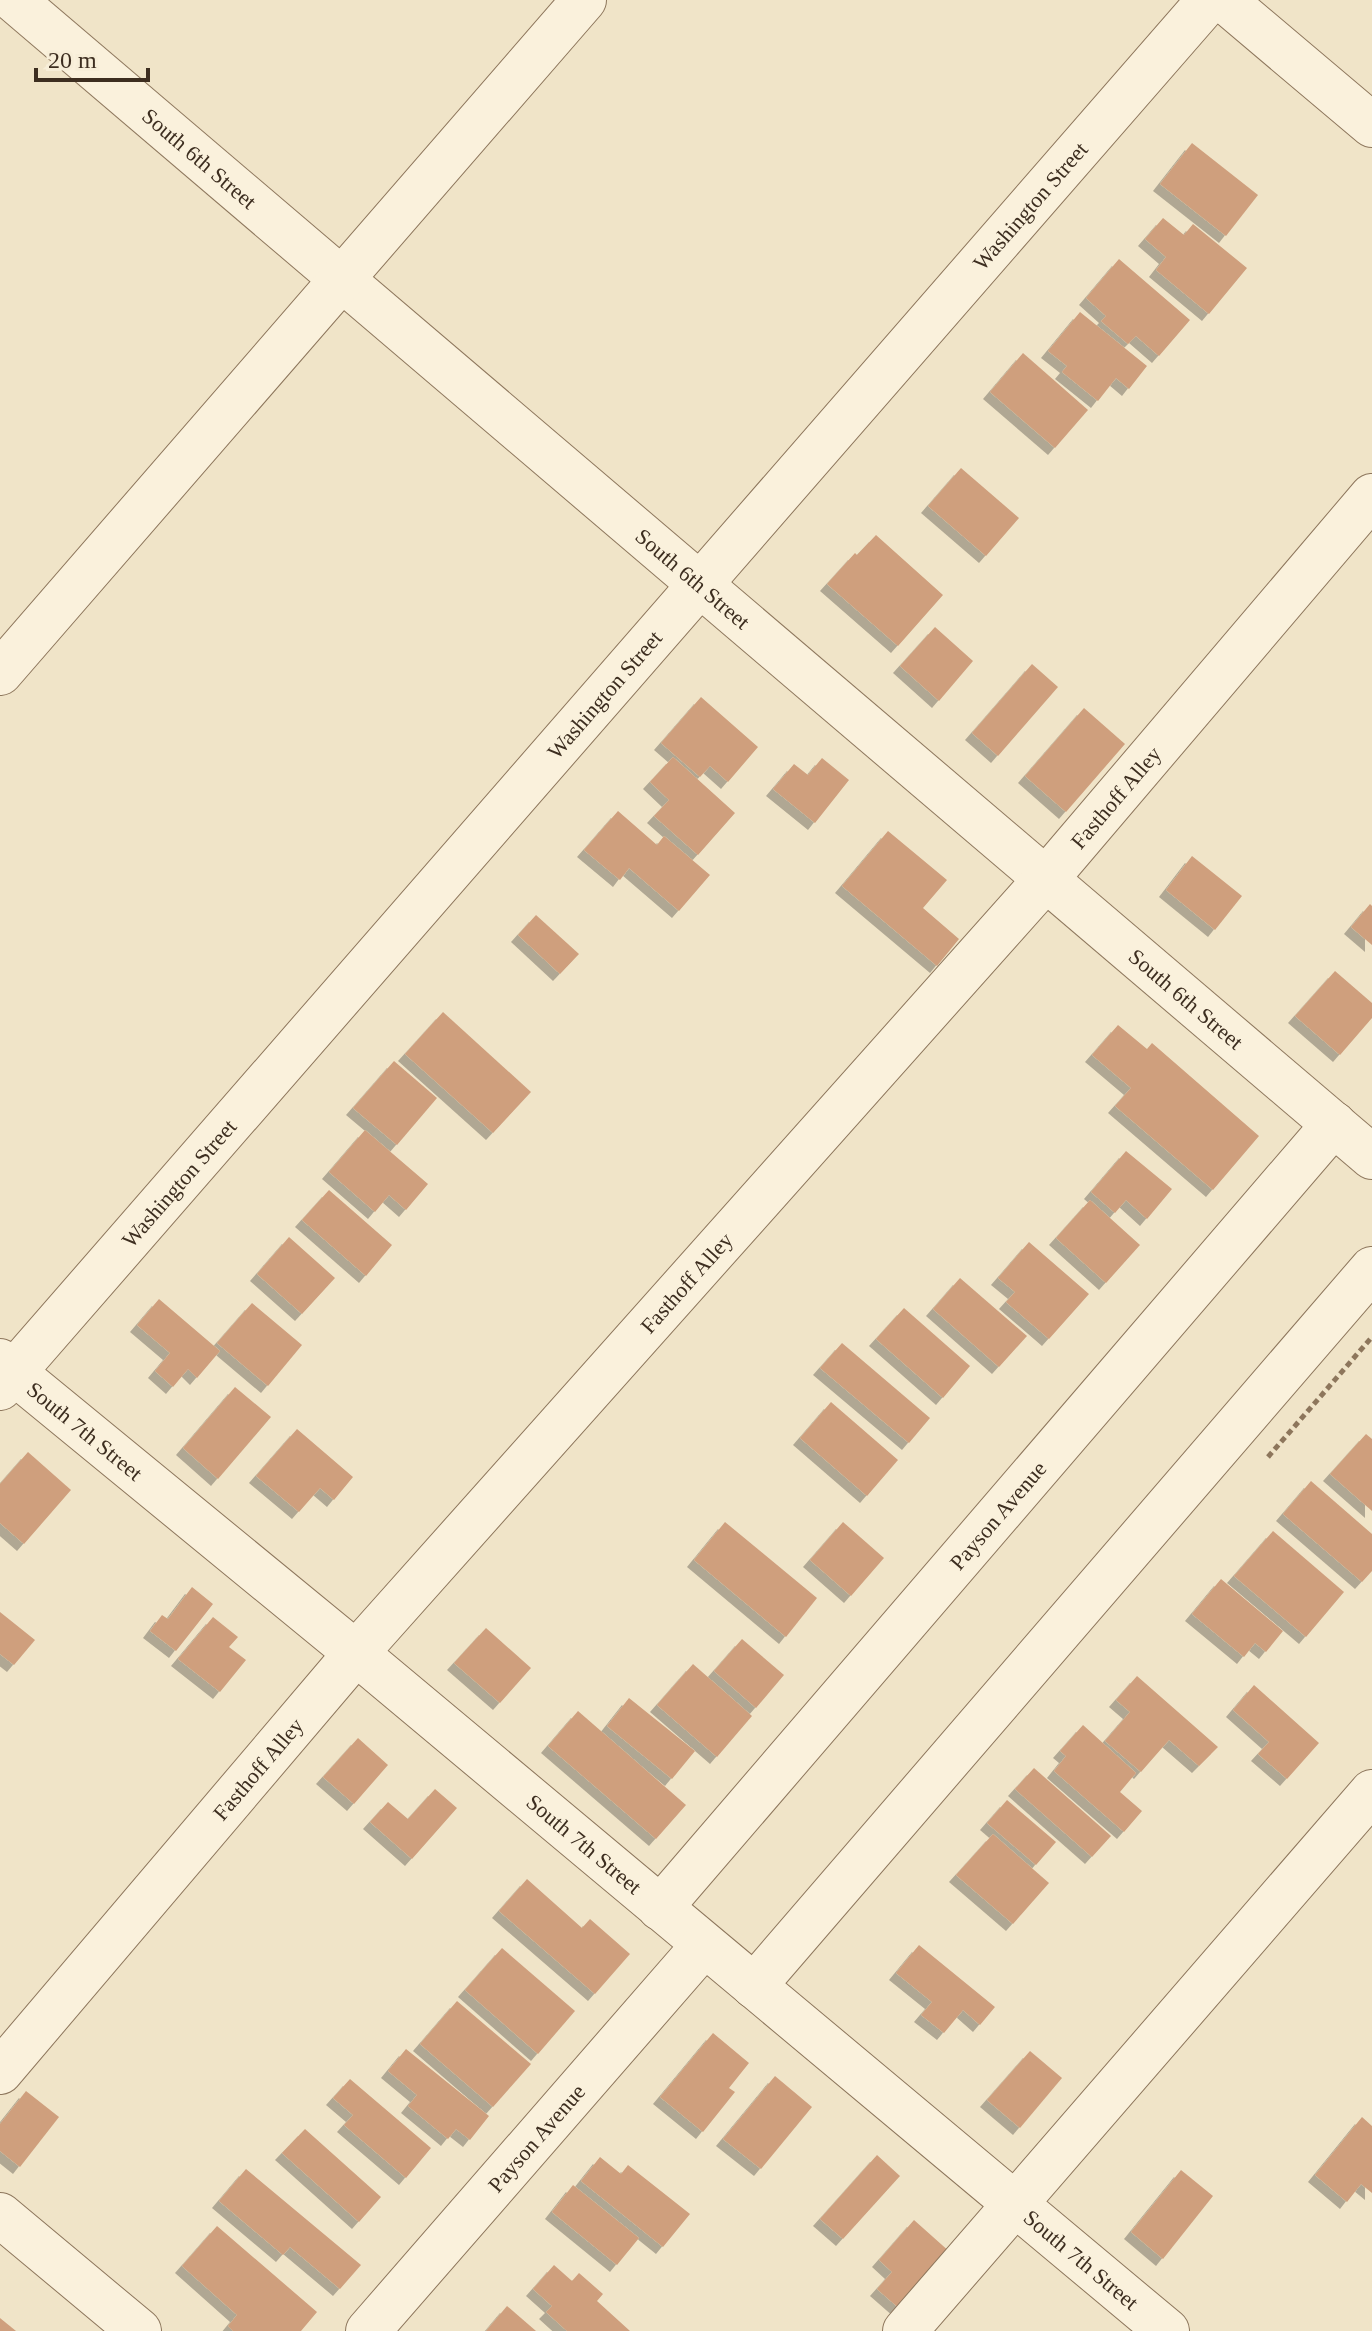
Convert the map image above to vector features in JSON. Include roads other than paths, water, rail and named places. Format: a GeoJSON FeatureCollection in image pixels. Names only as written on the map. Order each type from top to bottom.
{"type":"FeatureCollection","features":[{"type":"Feature","properties":{"kind":"street","name":"South 6th Street"},"geometry":{"type":"LineString","coordinates":[[14,0],[1372,1157]]}},
{"type":"Feature","properties":{"kind":"street"},"geometry":{"type":"LineString","coordinates":[[0,673],[584,0]]}},
{"type":"Feature","properties":{"kind":"street","name":"Washington Street"},"geometry":{"type":"LineString","coordinates":[[5,1374],[1209,0]]}},
{"type":"Feature","properties":{"kind":"street"},"geometry":{"type":"LineString","coordinates":[[1224,0],[1372,125]]}},
{"type":"Feature","properties":{"kind":"street","name":"Fasthoff Alley"},"geometry":{"type":"LineString","coordinates":[[0,2072],[356,1653],[1046,879],[1372,496]]}},
{"type":"Feature","properties":{"kind":"street","name":"Payson Avenue"},"geometry":{"type":"LineString","coordinates":[[660,1908],[1334,1124]]}},
{"type":"Feature","properties":{"kind":"street"},"geometry":{"type":"LineString","coordinates":[[754,1986],[1372,1269]]}},
{"type":"Feature","properties":{"kind":"street","name":"South 7th Street"},"geometry":{"type":"LineString","coordinates":[[5,1374],[356,1653],[1167,2331]]}},
{"type":"Feature","properties":{"kind":"street"},"geometry":{"type":"LineString","coordinates":[[905,2331],[1372,1792]]}},
{"type":"Feature","properties":{"kind":"street","name":"Payson Avenue"},"geometry":{"type":"LineString","coordinates":[[368,2331],[704,1945]]}},
{"type":"Feature","properties":{"kind":"street"},"geometry":{"type":"LineString","coordinates":[[0,2215],[139,2331]]}}]}
